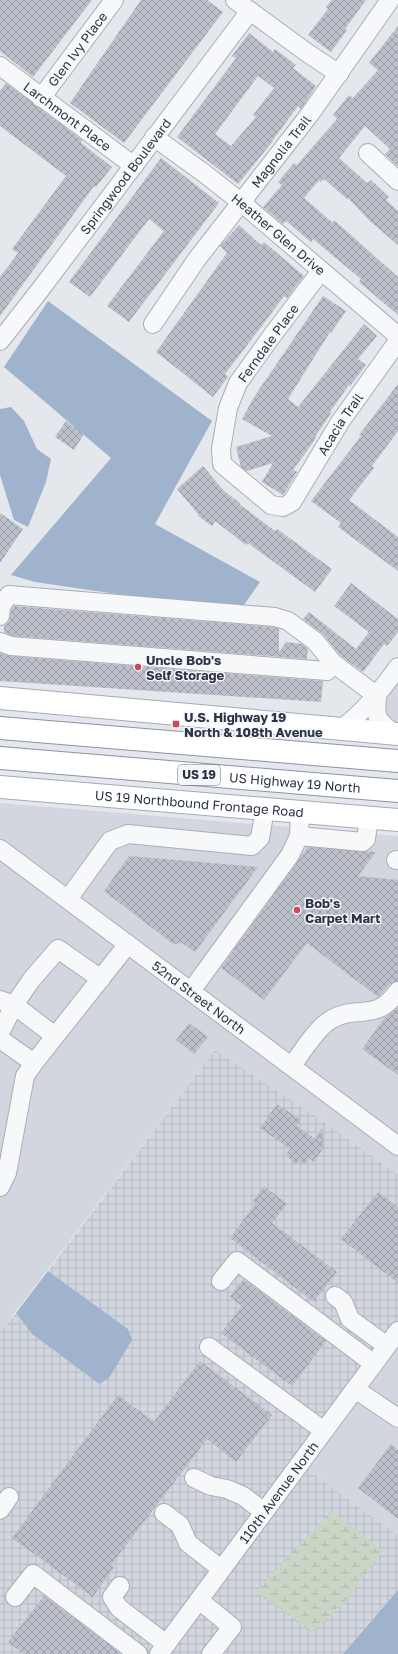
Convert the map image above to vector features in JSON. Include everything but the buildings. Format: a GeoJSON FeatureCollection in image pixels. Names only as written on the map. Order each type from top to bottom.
{"type":"FeatureCollection","features":[{"type":"Feature","properties":{"kind":"main road"},"geometry":{"type":"LineString","coordinates":[[0,698],[396,734]]}},
{"type":"Feature","properties":{"kind":"main road","name":"US 19"},"geometry":{"type":"LineString","coordinates":[[0,728],[398,761]]}},
{"type":"Feature","properties":{"kind":"main road","name":"US Highway 19 North"},"geometry":{"type":"LineString","coordinates":[[0,758],[398,791]]}},
{"type":"Feature","properties":{"kind":"main road","name":"US 19 Northbound Frontage Road"},"geometry":{"type":"LineString","coordinates":[[0,787],[398,820]]}},
{"type":"Feature","properties":{"kind":"street","name":"Glen Ivy Place"},"geometry":{"type":"LineString","coordinates":[[41,98],[114,0]]}},
{"type":"Feature","properties":{"kind":"street"},"geometry":{"type":"LineString","coordinates":[[235,0],[339,74]]}},
{"type":"Feature","properties":{"kind":"street","name":"Magnolia Trail"},"geometry":{"type":"LineString","coordinates":[[153,324],[196,259],[242,203],[310,114],[390,0]]}},
{"type":"Feature","properties":{"kind":"street","name":"Springwood Boulevard"},"geometry":{"type":"LineString","coordinates":[[0,341],[250,11]]}},
{"type":"Feature","properties":{"kind":"street","name":"Larchmont Place"},"geometry":{"type":"LineString","coordinates":[[0,66],[134,166]]}},
{"type":"Feature","properties":{"kind":"street","name":"Heather Glen Drive"},"geometry":{"type":"LineString","coordinates":[[154,137],[242,203],[321,272],[398,336]]}},
{"type":"Feature","properties":{"kind":"street"},"geometry":{"type":"LineString","coordinates":[[368,153],[398,181]]}},
{"type":"Feature","properties":{"kind":"street","name":"Ferndale Place"},"geometry":{"type":"LineString","coordinates":[[283,508],[271,505],[222,464],[221,449],[228,408],[238,383],[321,272]]}},
{"type":"Feature","properties":{"kind":"street","name":"Acacia Trail"},"geometry":{"type":"LineString","coordinates":[[283,508],[292,502],[340,422],[398,341]]}},
{"type":"Feature","properties":{"kind":"street"},"geometry":{"type":"LineString","coordinates":[[0,616],[1,606],[9,595],[275,617],[288,621],[315,641],[333,663],[377,696]]}},
{"type":"Feature","properties":{"kind":"street"},"geometry":{"type":"LineString","coordinates":[[0,642],[11,646],[327,671],[333,663]]}},
{"type":"Feature","properties":{"kind":"street"},"geometry":{"type":"LineString","coordinates":[[341,729],[357,717],[377,696],[398,667]]}},
{"type":"Feature","properties":{"kind":"street"},"geometry":{"type":"LineString","coordinates":[[377,696],[375,713],[381,723],[396,734]]}},
{"type":"Feature","properties":{"kind":"street"},"geometry":{"type":"LineString","coordinates":[[68,899],[110,841],[128,834],[252,846],[260,838],[265,809]]}},
{"type":"Feature","properties":{"kind":"street"},"geometry":{"type":"LineString","coordinates":[[191,991],[290,855],[299,836],[300,812]]}},
{"type":"Feature","properties":{"kind":"street"},"geometry":{"type":"LineString","coordinates":[[299,836],[363,842],[366,839],[369,817]]}},
{"type":"Feature","properties":{"kind":"street","name":"52nd Street North"},"geometry":{"type":"LineString","coordinates":[[0,848],[292,1066],[395,1138]]}},
{"type":"Feature","properties":{"kind":"street"},"geometry":{"type":"LineString","coordinates":[[0,1186],[8,1173],[24,1076],[128,944]]}},
{"type":"Feature","properties":{"kind":"street"},"geometry":{"type":"LineString","coordinates":[[0,1033],[7,1003],[32,979],[58,948],[101,979]]}},
{"type":"Feature","properties":{"kind":"street"},"geometry":{"type":"LineString","coordinates":[[292,1066],[313,1037],[330,1019],[344,1013],[364,1012],[379,1009],[392,1000],[398,991]]}},
{"type":"Feature","properties":{"kind":"street"},"geometry":{"type":"LineString","coordinates":[[7,1003],[55,1036]]}},
{"type":"Feature","properties":{"kind":"street"},"geometry":{"type":"LineString","coordinates":[[0,1039],[34,1063]]}},
{"type":"Feature","properties":{"kind":"street"},"geometry":{"type":"LineString","coordinates":[[222,1281],[237,1261],[374,1364]]}},
{"type":"Feature","properties":{"kind":"street"},"geometry":{"type":"LineString","coordinates":[[335,1296],[343,1302],[350,1319],[387,1346]]}},
{"type":"Feature","properties":{"kind":"street","name":"110th Avenue North"},"geometry":{"type":"LineString","coordinates":[[162,1649],[398,1331]]}},
{"type":"Feature","properties":{"kind":"street"},"geometry":{"type":"LineString","coordinates":[[209,1347],[324,1431]]}},
{"type":"Feature","properties":{"kind":"street"},"geometry":{"type":"LineString","coordinates":[[355,1389],[395,1410]]}},
{"type":"Feature","properties":{"kind":"street"},"geometry":{"type":"LineString","coordinates":[[194,1478],[211,1486],[227,1489],[243,1496],[264,1512]]}},
{"type":"Feature","properties":{"kind":"street"},"geometry":{"type":"LineString","coordinates":[[164,1513],[180,1526],[188,1543],[221,1569]]}},
{"type":"Feature","properties":{"kind":"street"},"geometry":{"type":"LineString","coordinates":[[15,1597],[33,1574],[138,1654]]}},
{"type":"Feature","properties":{"kind":"street"},"geometry":{"type":"LineString","coordinates":[[120,1586],[112,1597],[119,1608],[162,1649]]}},
{"type":"Feature","properties":{"kind":"street"},"geometry":{"type":"LineString","coordinates":[[199,1600],[232,1627],[211,1654]]}},
{"type":"Feature","properties":{"kind":"shaded area"},"geometry":{"type":"Polygon","coordinates":[[[398,680],[398,727],[386,720],[384,699],[398,680]]]}},
{"type":"Feature","properties":{"kind":"shaded area"},"geometry":{"type":"Polygon","coordinates":[[[0,803],[398,836],[398,1137],[0,840],[0,803]]]}},
{"type":"Feature","properties":{"kind":"shaded area"},"geometry":{"type":"Polygon","coordinates":[[[0,857],[398,1154],[398,1175],[320,1119],[215,1050],[0,1332],[0,857]]]}},
{"type":"Feature","properties":{"kind":"shaded area"},"geometry":{"type":"Polygon","coordinates":[[[215,1050],[320,1119],[398,1175],[398,1319],[149,1654],[0,1654],[0,1332],[16,1313],[32,1334],[99,1384],[109,1378],[128,1329],[48,1271],[215,1050]]]}},
{"type":"Feature","properties":{"kind":"shaded area"},"geometry":{"type":"Polygon","coordinates":[[[398,1344],[398,1536],[306,1468],[398,1344]]]}},
{"type":"Feature","properties":{"kind":"shaded area"},"geometry":{"type":"Polygon","coordinates":[[[306,1468],[398,1536],[398,1590],[343,1654],[168,1654],[306,1468]]]}},
{"type":"Feature","properties":{"kind":"green space"},"geometry":{"type":"Polygon","coordinates":[[[331,1510],[383,1551],[348,1598],[312,1633],[256,1592],[331,1510]]]}},
{"type":"Feature","properties":{"kind":"water"},"geometry":{"type":"Polygon","coordinates":[[[48,301],[212,421],[155,524],[260,582],[239,612],[35,582],[11,575],[111,458],[4,367],[48,301]]]}},
{"type":"Feature","properties":{"kind":"water"},"geometry":{"type":"Polygon","coordinates":[[[11,407],[24,421],[37,449],[51,459],[46,482],[28,527],[14,520],[0,475],[0,409],[11,407]]]}},
{"type":"Feature","properties":{"kind":"water"},"geometry":{"type":"Polygon","coordinates":[[[48,1271],[128,1329],[132,1340],[109,1378],[99,1384],[32,1334],[16,1313],[48,1271]]]}},
{"type":"Feature","properties":{"kind":"water"},"geometry":{"type":"Polygon","coordinates":[[[398,1590],[398,1654],[343,1654],[398,1590]]]}},
{"type":"Feature","properties":{"kind":"place","name":"Uncle Bob's Self Storage"},"geometry":{"type":"Point","coordinates":[138,667]}},
{"type":"Feature","properties":{"kind":"place","name":"U.S. Highway 19 North & 108th Avenue"},"geometry":{"type":"Point","coordinates":[176,724]}},
{"type":"Feature","properties":{"kind":"place","name":"Bob's Carpet Mart"},"geometry":{"type":"Point","coordinates":[297,910]}}]}
